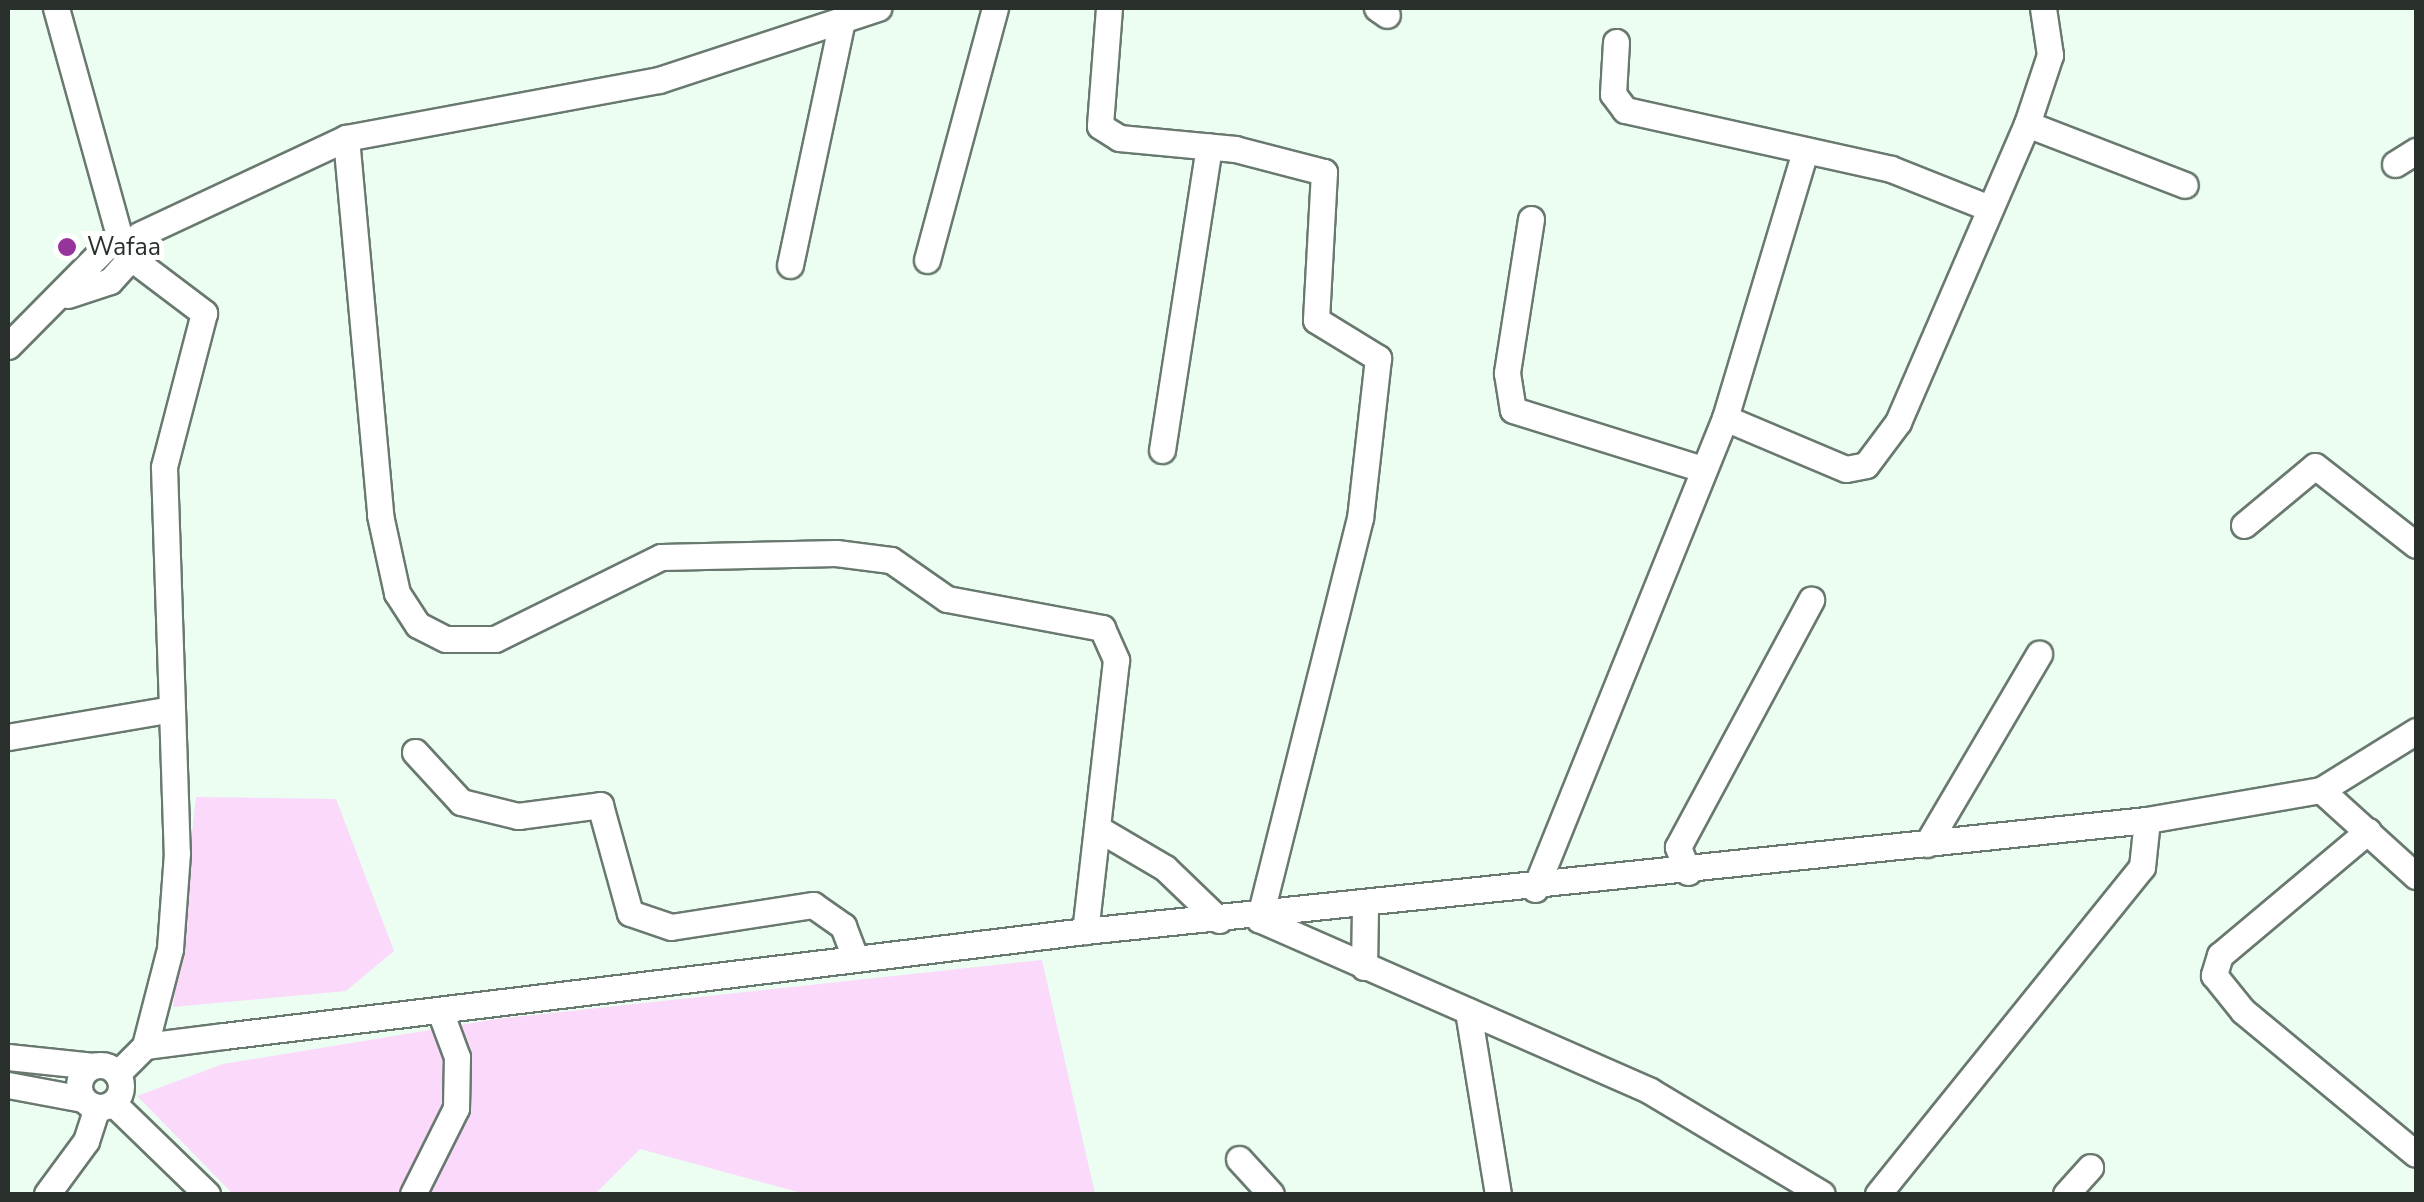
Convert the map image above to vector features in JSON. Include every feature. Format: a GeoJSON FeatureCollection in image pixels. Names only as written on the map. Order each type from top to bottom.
{"type":"FeatureCollection","features":[{"type":"Feature","properties":{"kind":"street"},"geometry":{"type":"LineString","coordinates":[[56,8],[128,247],[204,313],[164,467],[172,708],[172,918],[144,1046]]}},
{"type":"Feature","properties":{"kind":"street"},"geometry":{"type":"LineString","coordinates":[[8,346],[68,294],[110,281],[128,247],[346,138],[659,80],[878,8]]}},
{"type":"Feature","properties":{"kind":"street"},"geometry":{"type":"LineString","coordinates":[[928,260],[940,188],[995,8]]}},
{"type":"Feature","properties":{"kind":"street"},"geometry":{"type":"LineString","coordinates":[[1108,8],[1100,126],[1119,138],[1292,158],[1327,175],[1316,320],[1371,346],[1379,369],[1360,518],[1260,919]]}},
{"type":"Feature","properties":{"kind":"street"},"geometry":{"type":"LineString","coordinates":[[1725,418],[1846,468],[1866,465],[1898,422],[2027,124],[2050,55],[2043,8]]}},
{"type":"Feature","properties":{"kind":"street"},"geometry":{"type":"LineString","coordinates":[[790,265],[842,20]]}},
{"type":"Feature","properties":{"kind":"street"},"geometry":{"type":"LineString","coordinates":[[1616,42],[1613,94],[1625,110],[1940,184],[1988,208]]}},
{"type":"Feature","properties":{"kind":"street"},"geometry":{"type":"LineString","coordinates":[[2027,124],[2186,185]]}},
{"type":"Feature","properties":{"kind":"street"},"geometry":{"type":"LineString","coordinates":[[346,138],[380,515],[396,594],[418,626],[446,640],[494,640],[661,557],[891,560],[947,599],[1111,636],[1085,931]]}},
{"type":"Feature","properties":{"kind":"street"},"geometry":{"type":"LineString","coordinates":[[1162,450],[1209,146]]}},
{"type":"Feature","properties":{"kind":"street"},"geometry":{"type":"LineString","coordinates":[[1534,890],[1725,418],[1805,152]]}},
{"type":"Feature","properties":{"kind":"street"},"geometry":{"type":"LineString","coordinates":[[1531,220],[1507,372],[1513,410],[1702,468]]}},
{"type":"Feature","properties":{"kind":"street"},"geometry":{"type":"LineString","coordinates":[[2244,525],[2315,466],[2416,545]]}},
{"type":"Feature","properties":{"kind":"street"},"geometry":{"type":"LineString","coordinates":[[1688,872],[1678,847],[1811,600]]}},
{"type":"Feature","properties":{"kind":"street"},"geometry":{"type":"LineString","coordinates":[[1927,844],[2039,654]]}},
{"type":"Feature","properties":{"kind":"street"},"geometry":{"type":"LineString","coordinates":[[8,737],[172,708]]}},
{"type":"Feature","properties":{"kind":"street"},"geometry":{"type":"LineString","coordinates":[[207,1194],[79,1084],[144,1046],[1085,931],[1260,919],[2148,820],[2322,790],[2416,730]]}},
{"type":"Feature","properties":{"kind":"street"},"geometry":{"type":"LineString","coordinates":[[414,752],[461,802],[518,816],[600,805],[630,912],[672,926],[814,905],[843,926],[855,958]]}},
{"type":"Feature","properties":{"kind":"street"},"geometry":{"type":"LineString","coordinates":[[2322,790],[2416,876]]}},
{"type":"Feature","properties":{"kind":"street"},"geometry":{"type":"LineString","coordinates":[[1878,1194],[2142,867],[2148,820]]}},
{"type":"Feature","properties":{"kind":"street"},"geometry":{"type":"LineString","coordinates":[[1097,828],[1180,879],[1219,920]]}},
{"type":"Feature","properties":{"kind":"street"},"geometry":{"type":"LineString","coordinates":[[2368,832],[2220,956],[2214,975],[2243,1010],[2416,1154]]}},
{"type":"Feature","properties":{"kind":"street"},"geometry":{"type":"LineString","coordinates":[[1364,967],[1365,908]]}},
{"type":"Feature","properties":{"kind":"street"},"geometry":{"type":"LineString","coordinates":[[1260,919],[1650,1091],[1822,1194]]}},
{"type":"Feature","properties":{"kind":"street"},"geometry":{"type":"LineString","coordinates":[[413,1194],[456,1108],[457,1058],[440,1010]]}},
{"type":"Feature","properties":{"kind":"street"},"geometry":{"type":"LineString","coordinates":[[1468,1011],[1498,1194]]}},
{"type":"Feature","properties":{"kind":"street"},"geometry":{"type":"LineString","coordinates":[[8,1057],[105,1070]]}},
{"type":"Feature","properties":{"kind":"street"},"geometry":{"type":"LineString","coordinates":[[47,1194],[86,1141],[105,1070]]}},
{"type":"Feature","properties":{"kind":"street"},"geometry":{"type":"LineString","coordinates":[[8,1085],[98,1103]]}},
{"type":"Feature","properties":{"kind":"street"},"geometry":{"type":"LineString","coordinates":[[1240,1159],[1271,1194]]}},
{"type":"Feature","properties":{"kind":"street"},"geometry":{"type":"LineString","coordinates":[[2066,1194],[2090,1167]]}},
{"type":"Feature","properties":{"kind":"shaded area"},"geometry":{"type":"Polygon","coordinates":[[[196,797],[336,799],[394,951],[346,991],[173,1007],[196,797]]]}},
{"type":"Feature","properties":{"kind":"shaded area"},"geometry":{"type":"Polygon","coordinates":[[[1042,960],[1095,1194],[805,1194],[640,1149],[595,1194],[233,1194],[137,1096],[223,1064],[497,1019],[1042,960]]]}},
{"type":"Feature","properties":{"kind":"place","name":"Wafaa"},"geometry":{"type":"Point","coordinates":[67,247]}}]}
